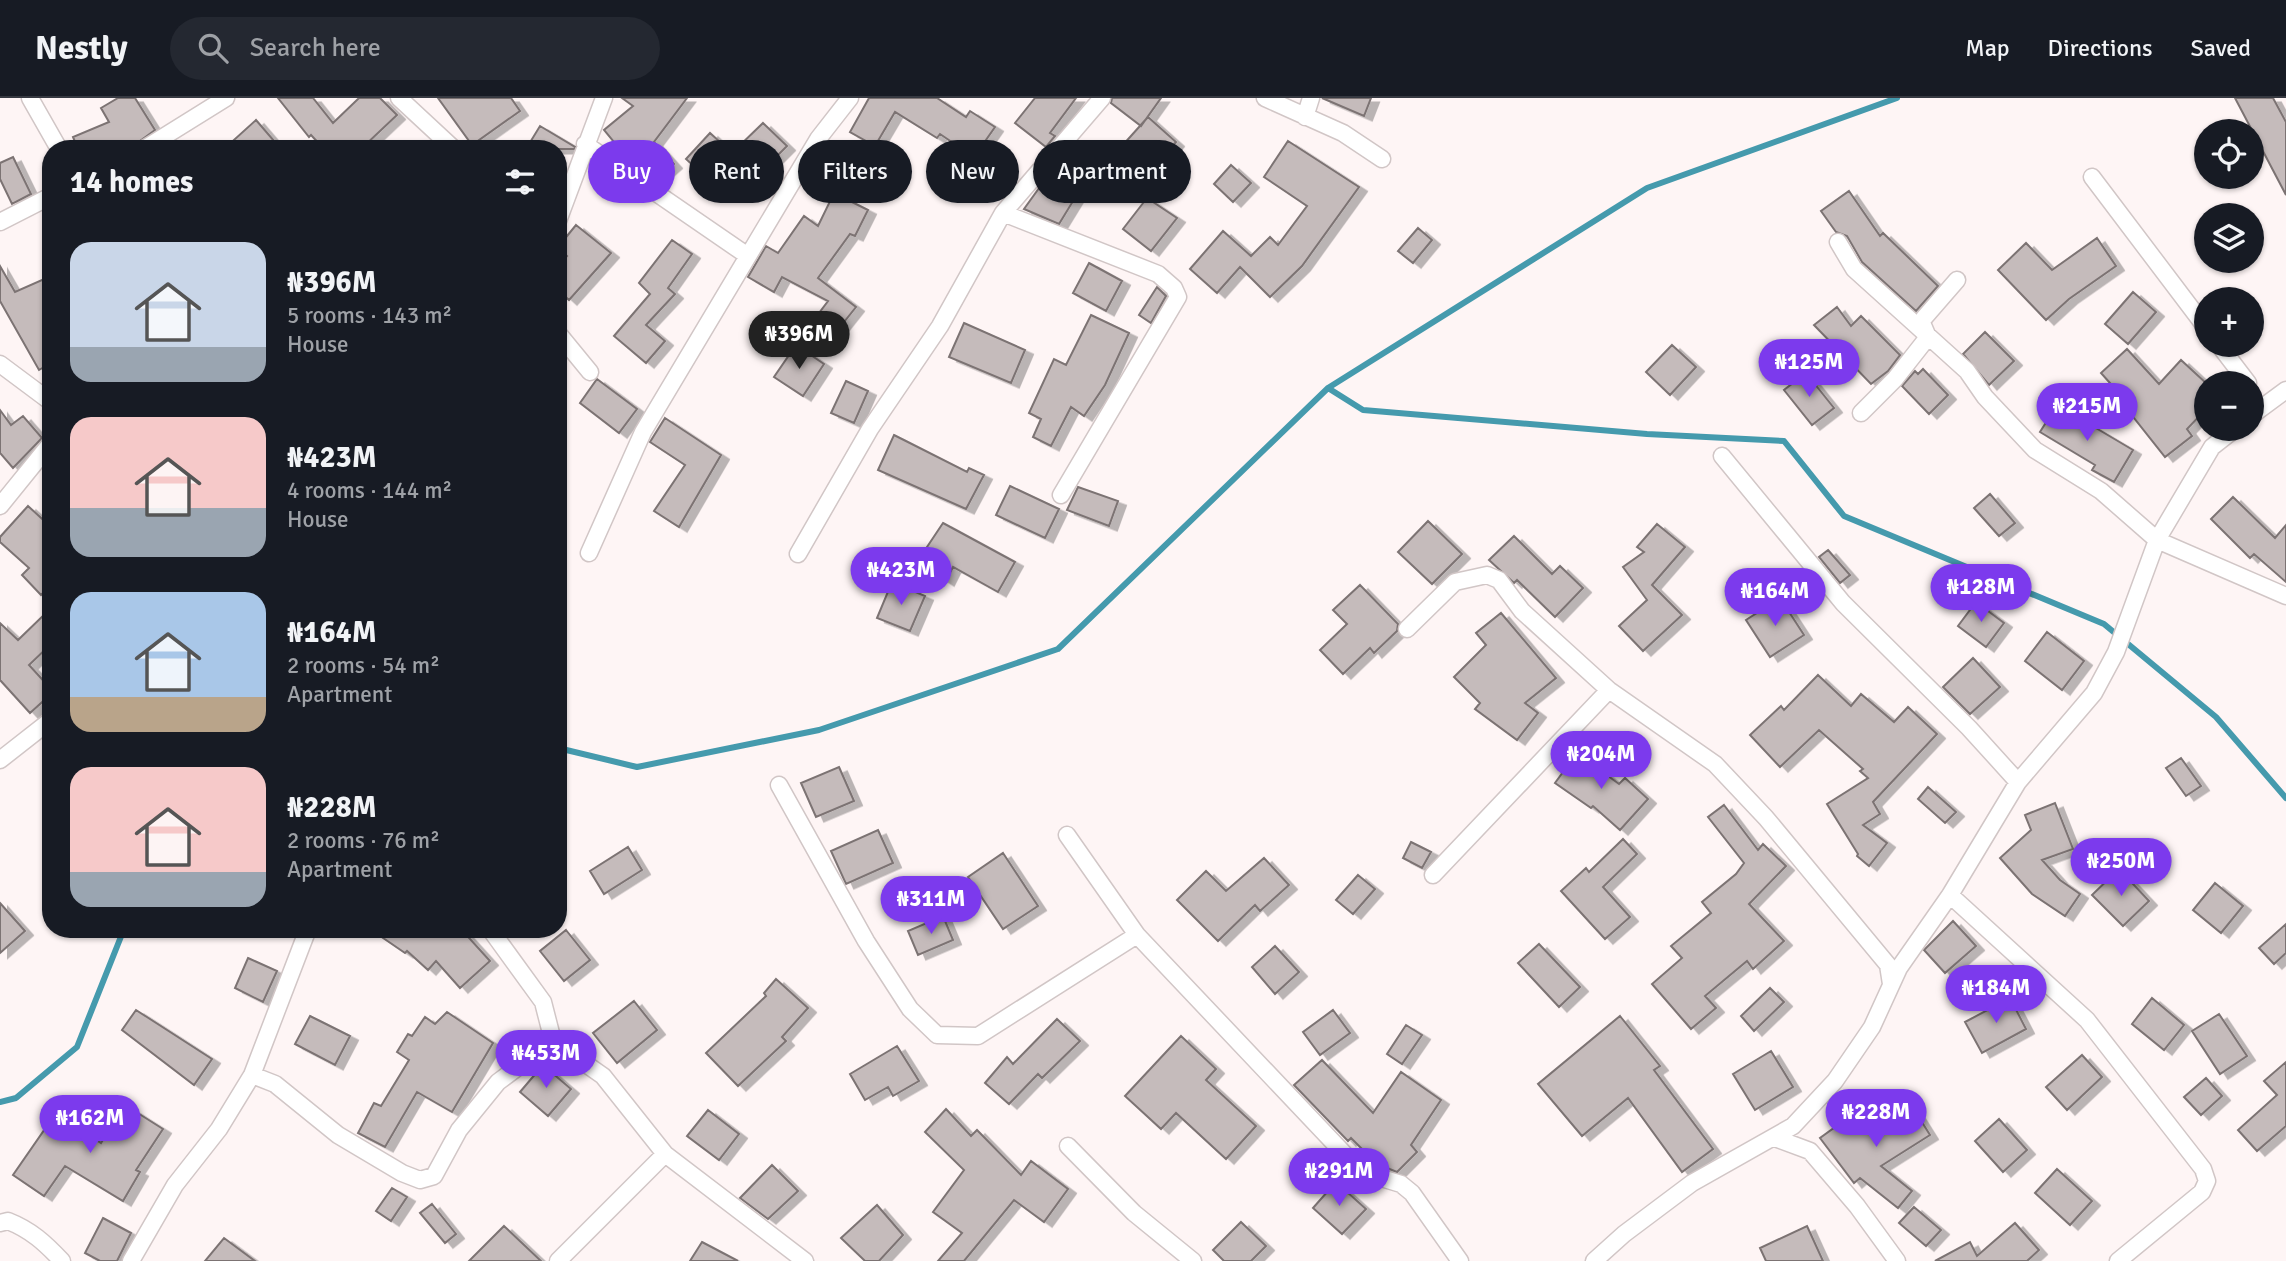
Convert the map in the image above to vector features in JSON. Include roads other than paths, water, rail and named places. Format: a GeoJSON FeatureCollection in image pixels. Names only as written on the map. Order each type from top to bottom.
{"type":"FeatureCollection","features":[{"type":"Feature","properties":{"kind":"street"},"geometry":{"type":"LineString","coordinates":[[30,98],[54,140]]}},
{"type":"Feature","properties":{"kind":"street"},"geometry":{"type":"LineString","coordinates":[[158,140],[226,98]]}},
{"type":"Feature","properties":{"kind":"street"},"geometry":{"type":"LineString","coordinates":[[399,98],[444,140]]}},
{"type":"Feature","properties":{"kind":"street"},"geometry":{"type":"LineString","coordinates":[[567,195],[604,98]]}},
{"type":"Feature","properties":{"kind":"street"},"geometry":{"type":"LineString","coordinates":[[589,553],[643,432],[818,139],[850,98]]}},
{"type":"Feature","properties":{"kind":"street"},"geometry":{"type":"LineString","coordinates":[[797,554],[870,429],[940,326],[1003,213],[1102,98]]}},
{"type":"Feature","properties":{"kind":"street"},"geometry":{"type":"LineString","coordinates":[[1265,98],[1343,133],[1382,159]]}},
{"type":"Feature","properties":{"kind":"street"},"geometry":{"type":"LineString","coordinates":[[1306,117],[1311,98]]}},
{"type":"Feature","properties":{"kind":"street"},"geometry":{"type":"LineString","coordinates":[[585,144],[748,256]]}},
{"type":"Feature","properties":{"kind":"street"},"geometry":{"type":"LineString","coordinates":[[2092,177],[2194,312]]}},
{"type":"Feature","properties":{"kind":"street"},"geometry":{"type":"LineString","coordinates":[[0,222],[42,200]]}},
{"type":"Feature","properties":{"kind":"street"},"geometry":{"type":"LineString","coordinates":[[1003,213],[1158,274],[1174,288],[1178,297],[1061,495]]}},
{"type":"Feature","properties":{"kind":"street"},"geometry":{"type":"LineString","coordinates":[[1838,242],[1854,269],[1967,371],[1985,397],[2035,450],[2101,491],[2157,540],[2286,596]]}},
{"type":"Feature","properties":{"kind":"street"},"geometry":{"type":"LineString","coordinates":[[1928,337],[1922,323],[1924,318],[1957,280]]}},
{"type":"Feature","properties":{"kind":"street"},"geometry":{"type":"LineString","coordinates":[[1861,413],[1895,379],[1928,337]]}},
{"type":"Feature","properties":{"kind":"street"},"geometry":{"type":"LineString","coordinates":[[567,344],[590,372]]}},
{"type":"Feature","properties":{"kind":"street"},"geometry":{"type":"LineString","coordinates":[[2228,357],[2239,371]]}},
{"type":"Feature","properties":{"kind":"street"},"geometry":{"type":"LineString","coordinates":[[0,364],[42,395]]}},
{"type":"Feature","properties":{"kind":"street"},"geometry":{"type":"LineString","coordinates":[[2264,406],[2286,390]]}},
{"type":"Feature","properties":{"kind":"street"},"geometry":{"type":"LineString","coordinates":[[1594,1261],[1624,1234],[1692,1183],[1793,1126],[1835,1081],[1872,1027],[1891,984],[1950,895],[2018,782],[2094,692],[2116,652],[2157,540],[2212,447],[2220,441]]}},
{"type":"Feature","properties":{"kind":"street"},"geometry":{"type":"LineString","coordinates":[[0,506],[42,454]]}},
{"type":"Feature","properties":{"kind":"street"},"geometry":{"type":"LineString","coordinates":[[1722,456],[1843,603],[1969,728],[2018,782]]}},
{"type":"Feature","properties":{"kind":"street"},"geometry":{"type":"LineString","coordinates":[[1407,629],[1455,582],[1487,575],[1499,580],[1522,611],[1609,691],[1715,764],[1775,828],[1888,965],[1891,984]]}},
{"type":"Feature","properties":{"kind":"street"},"geometry":{"type":"LineString","coordinates":[[1433,875],[1609,691]]}},
{"type":"Feature","properties":{"kind":"street"},"geometry":{"type":"LineString","coordinates":[[0,760],[42,727]]}},
{"type":"Feature","properties":{"kind":"street"},"geometry":{"type":"LineString","coordinates":[[779,785],[866,941],[910,1009],[937,1035],[978,1036],[1137,935]]}},
{"type":"Feature","properties":{"kind":"street"},"geometry":{"type":"LineString","coordinates":[[1067,835],[1137,935],[1352,1162],[1378,1177],[1402,1184],[1412,1193],[1460,1261]]}},
{"type":"Feature","properties":{"kind":"street"},"geometry":{"type":"LineString","coordinates":[[1950,895],[2087,1020],[2203,1169],[2207,1181],[2202,1192],[2118,1261]]}},
{"type":"Feature","properties":{"kind":"street"},"geometry":{"type":"LineString","coordinates":[[131,1261],[175,1185],[219,1129],[252,1075],[305,938]]}},
{"type":"Feature","properties":{"kind":"street"},"geometry":{"type":"LineString","coordinates":[[496,938],[542,1002],[553,1041],[603,1076],[665,1154],[805,1261]]}},
{"type":"Feature","properties":{"kind":"street"},"geometry":{"type":"LineString","coordinates":[[252,1075],[275,1084],[338,1135],[402,1173],[420,1180],[434,1176],[459,1130],[498,1082],[553,1041]]}},
{"type":"Feature","properties":{"kind":"street"},"geometry":{"type":"LineString","coordinates":[[1775,1138],[1810,1151],[1857,1206],[1897,1261]]}},
{"type":"Feature","properties":{"kind":"street"},"geometry":{"type":"LineString","coordinates":[[1068,1146],[1134,1213],[1193,1261]]}},
{"type":"Feature","properties":{"kind":"street"},"geometry":{"type":"LineString","coordinates":[[558,1261],[665,1154]]}},
{"type":"Feature","properties":{"kind":"street"},"geometry":{"type":"LineString","coordinates":[[0,1223],[8,1221],[24,1227],[62,1261]]}},
{"type":"Feature","properties":{"kind":"waterway"},"geometry":{"type":"LineString","coordinates":[[567,750],[637,767],[819,730],[1058,649],[1328,388],[1647,188],[1897,98]]}},
{"type":"Feature","properties":{"kind":"waterway"},"geometry":{"type":"LineString","coordinates":[[1328,388],[1363,410],[1647,434],[1784,441],[1844,516],[2104,624],[2216,717],[2286,798]]}},
{"type":"Feature","properties":{"kind":"waterway"},"geometry":{"type":"LineString","coordinates":[[0,1102],[16,1098],[77,1047],[120,938]]}}]}
